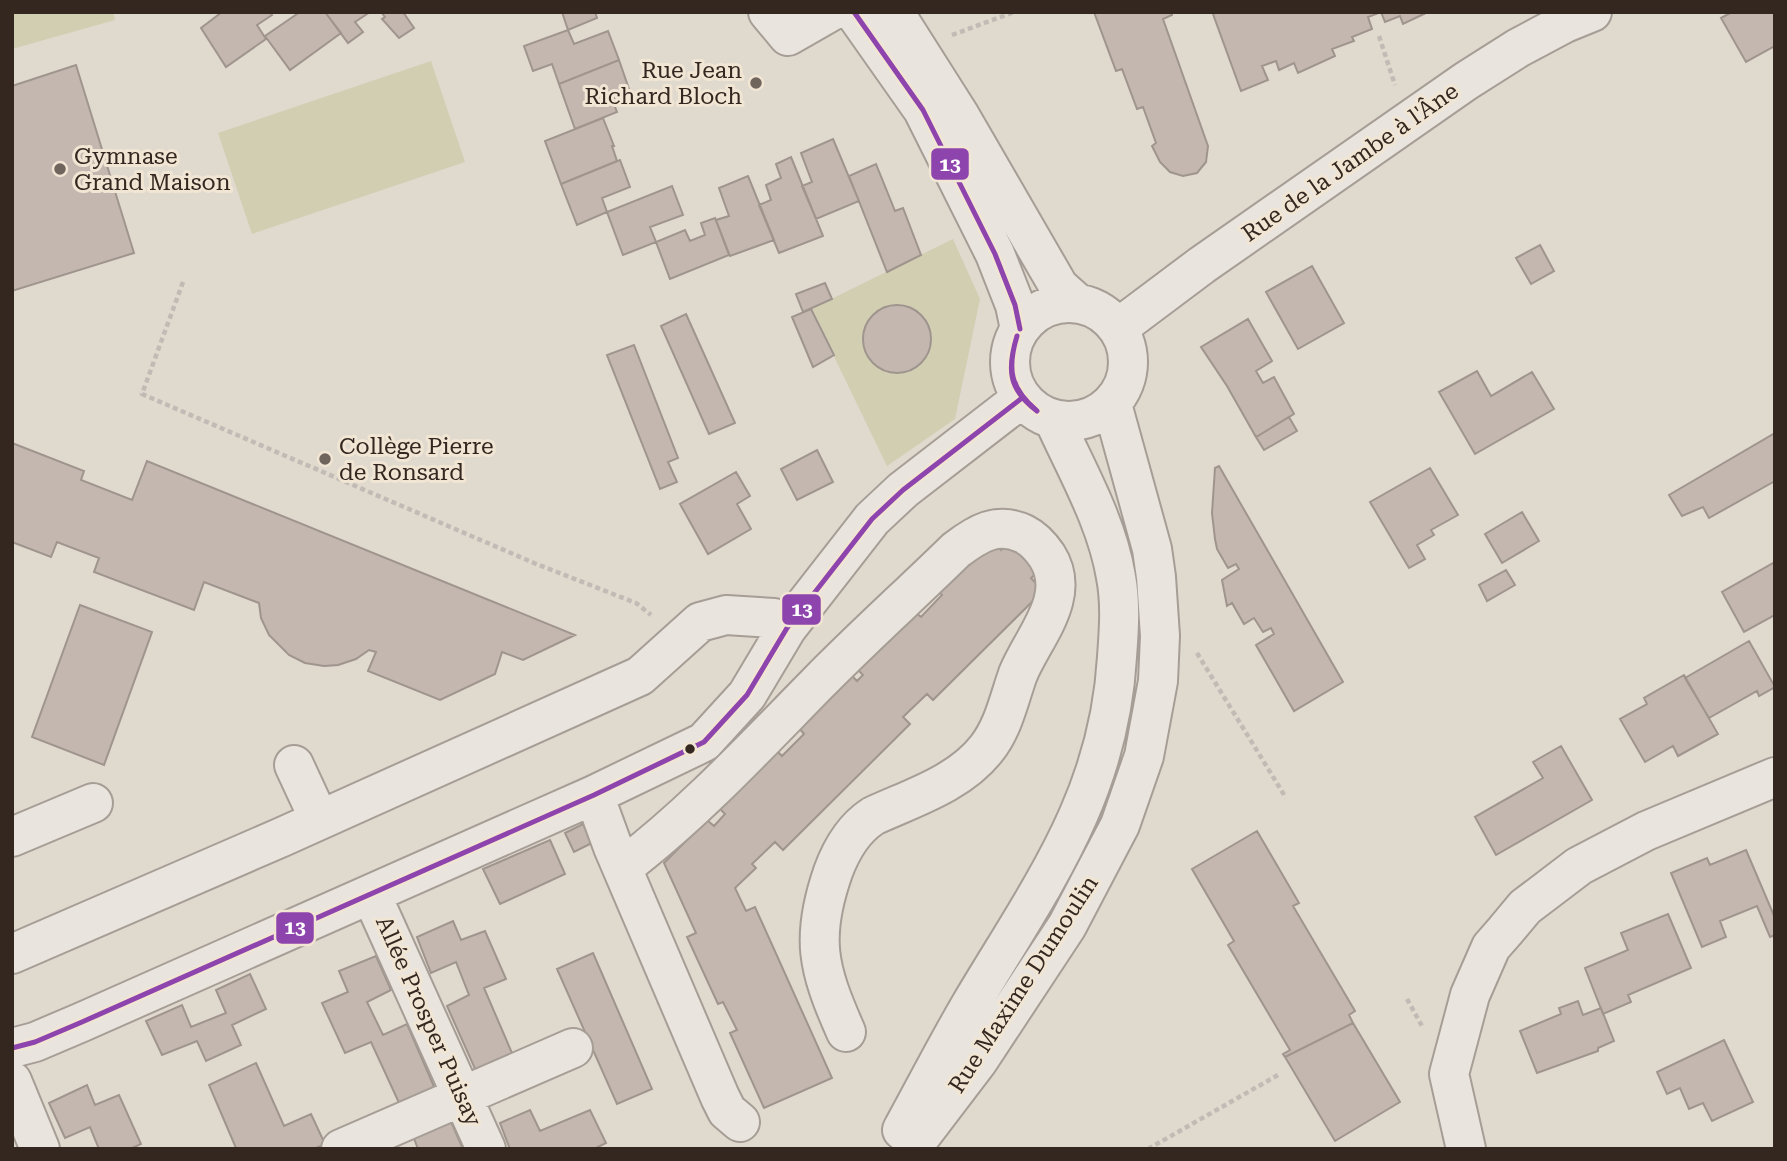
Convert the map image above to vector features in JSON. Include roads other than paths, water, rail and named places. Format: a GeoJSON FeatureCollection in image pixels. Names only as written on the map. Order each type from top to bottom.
{"type":"FeatureCollection","features":[{"type":"Feature","properties":{"kind":"street"},"geometry":{"type":"LineString","coordinates":[[768,12],[788,36],[830,12]]}},
{"type":"Feature","properties":{"kind":"street"},"geometry":{"type":"LineString","coordinates":[[854,12],[923,110],[995,254],[1015,305],[1020,329]]}},
{"type":"Feature","properties":{"kind":"street"},"geometry":{"type":"LineString","coordinates":[[894,12],[921,51],[1059,287],[1077,303]]}},
{"type":"Feature","properties":{"kind":"street","name":"Rue de la Jambe à l'Âne"},"geometry":{"type":"LineString","coordinates":[[1118,328],[1202,265],[1518,48],[1592,12]]}},
{"type":"Feature","properties":{"kind":"street"},"geometry":{"type":"LineString","coordinates":[[1077,303],[1098,310],[1118,328],[1126,345],[1128,367],[1123,387],[1112,404],[1088,419],[1073,422],[1054,420],[1036,412],[1014,384],[1010,366],[1012,346],[1029,318],[1057,304],[1077,303]]}},
{"type":"Feature","properties":{"kind":"street"},"geometry":{"type":"LineString","coordinates":[[12,1048],[35,1042],[82,1022],[594,795],[704,743],[747,695],[787,628],[872,519],[903,489],[1022,397]]}},
{"type":"Feature","properties":{"kind":"street","name":"Rue Maxime Dumoulin"},"geometry":{"type":"LineString","coordinates":[[911,1149],[978,1061],[1067,926],[1120,825],[1144,756],[1158,681],[1160,636],[1156,577],[1152,550],[1112,404]]}},
{"type":"Feature","properties":{"kind":"street","name":"Rue Maxime Dumoulin"},"geometry":{"type":"LineString","coordinates":[[891,1149],[970,1006],[1073,831],[1099,762],[1108,727],[1116,681],[1119,609],[1117,579],[1103,527],[1054,420]]}},
{"type":"Feature","properties":{"kind":"street"},"geometry":{"type":"LineString","coordinates":[[622,867],[726,778],[818,683],[956,550],[976,535],[991,529],[1013,530],[1034,541],[1049,559],[1054,572],[1055,595],[1048,618],[1018,675],[999,729],[986,748],[950,780],[863,822],[835,866],[821,908],[820,950],[830,996],[846,1032]]}},
{"type":"Feature","properties":{"kind":"street"},"geometry":{"type":"LineString","coordinates":[[12,954],[640,676],[701,622],[726,615],[774,618],[787,628]]}},
{"type":"Feature","properties":{"kind":"street"},"geometry":{"type":"LineString","coordinates":[[294,765],[319,819]]}},
{"type":"Feature","properties":{"kind":"street"},"geometry":{"type":"LineString","coordinates":[[1466,1149],[1449,1074],[1470,995],[1492,947],[1505,931],[1525,907],[1579,866],[1646,831],[1775,777]]}},
{"type":"Feature","properties":{"kind":"street"},"geometry":{"type":"LineString","coordinates":[[594,795],[720,1097],[727,1111],[740,1122]]}},
{"type":"Feature","properties":{"kind":"street"},"geometry":{"type":"LineString","coordinates":[[12,837],[93,803]]}},
{"type":"Feature","properties":{"kind":"street","name":"Allée Prosper Puisay"},"geometry":{"type":"LineString","coordinates":[[371,894],[486,1149]]}},
{"type":"Feature","properties":{"kind":"street"},"geometry":{"type":"LineString","coordinates":[[341,1149],[573,1048]]}},
{"type":"Feature","properties":{"kind":"street"},"geometry":{"type":"LineString","coordinates":[[12,1081],[40,1149]]}},
{"type":"Feature","properties":{"kind":"place","name":"Rue Jean Richard Bloch"},"geometry":{"type":"Point","coordinates":[756,83]}},
{"type":"Feature","properties":{"kind":"place","name":"Gymnase Grand Maison"},"geometry":{"type":"Point","coordinates":[60,169]}},
{"type":"Feature","properties":{"kind":"place","name":"Collège Pierre de Ronsard"},"geometry":{"type":"Point","coordinates":[325,459]}}]}
